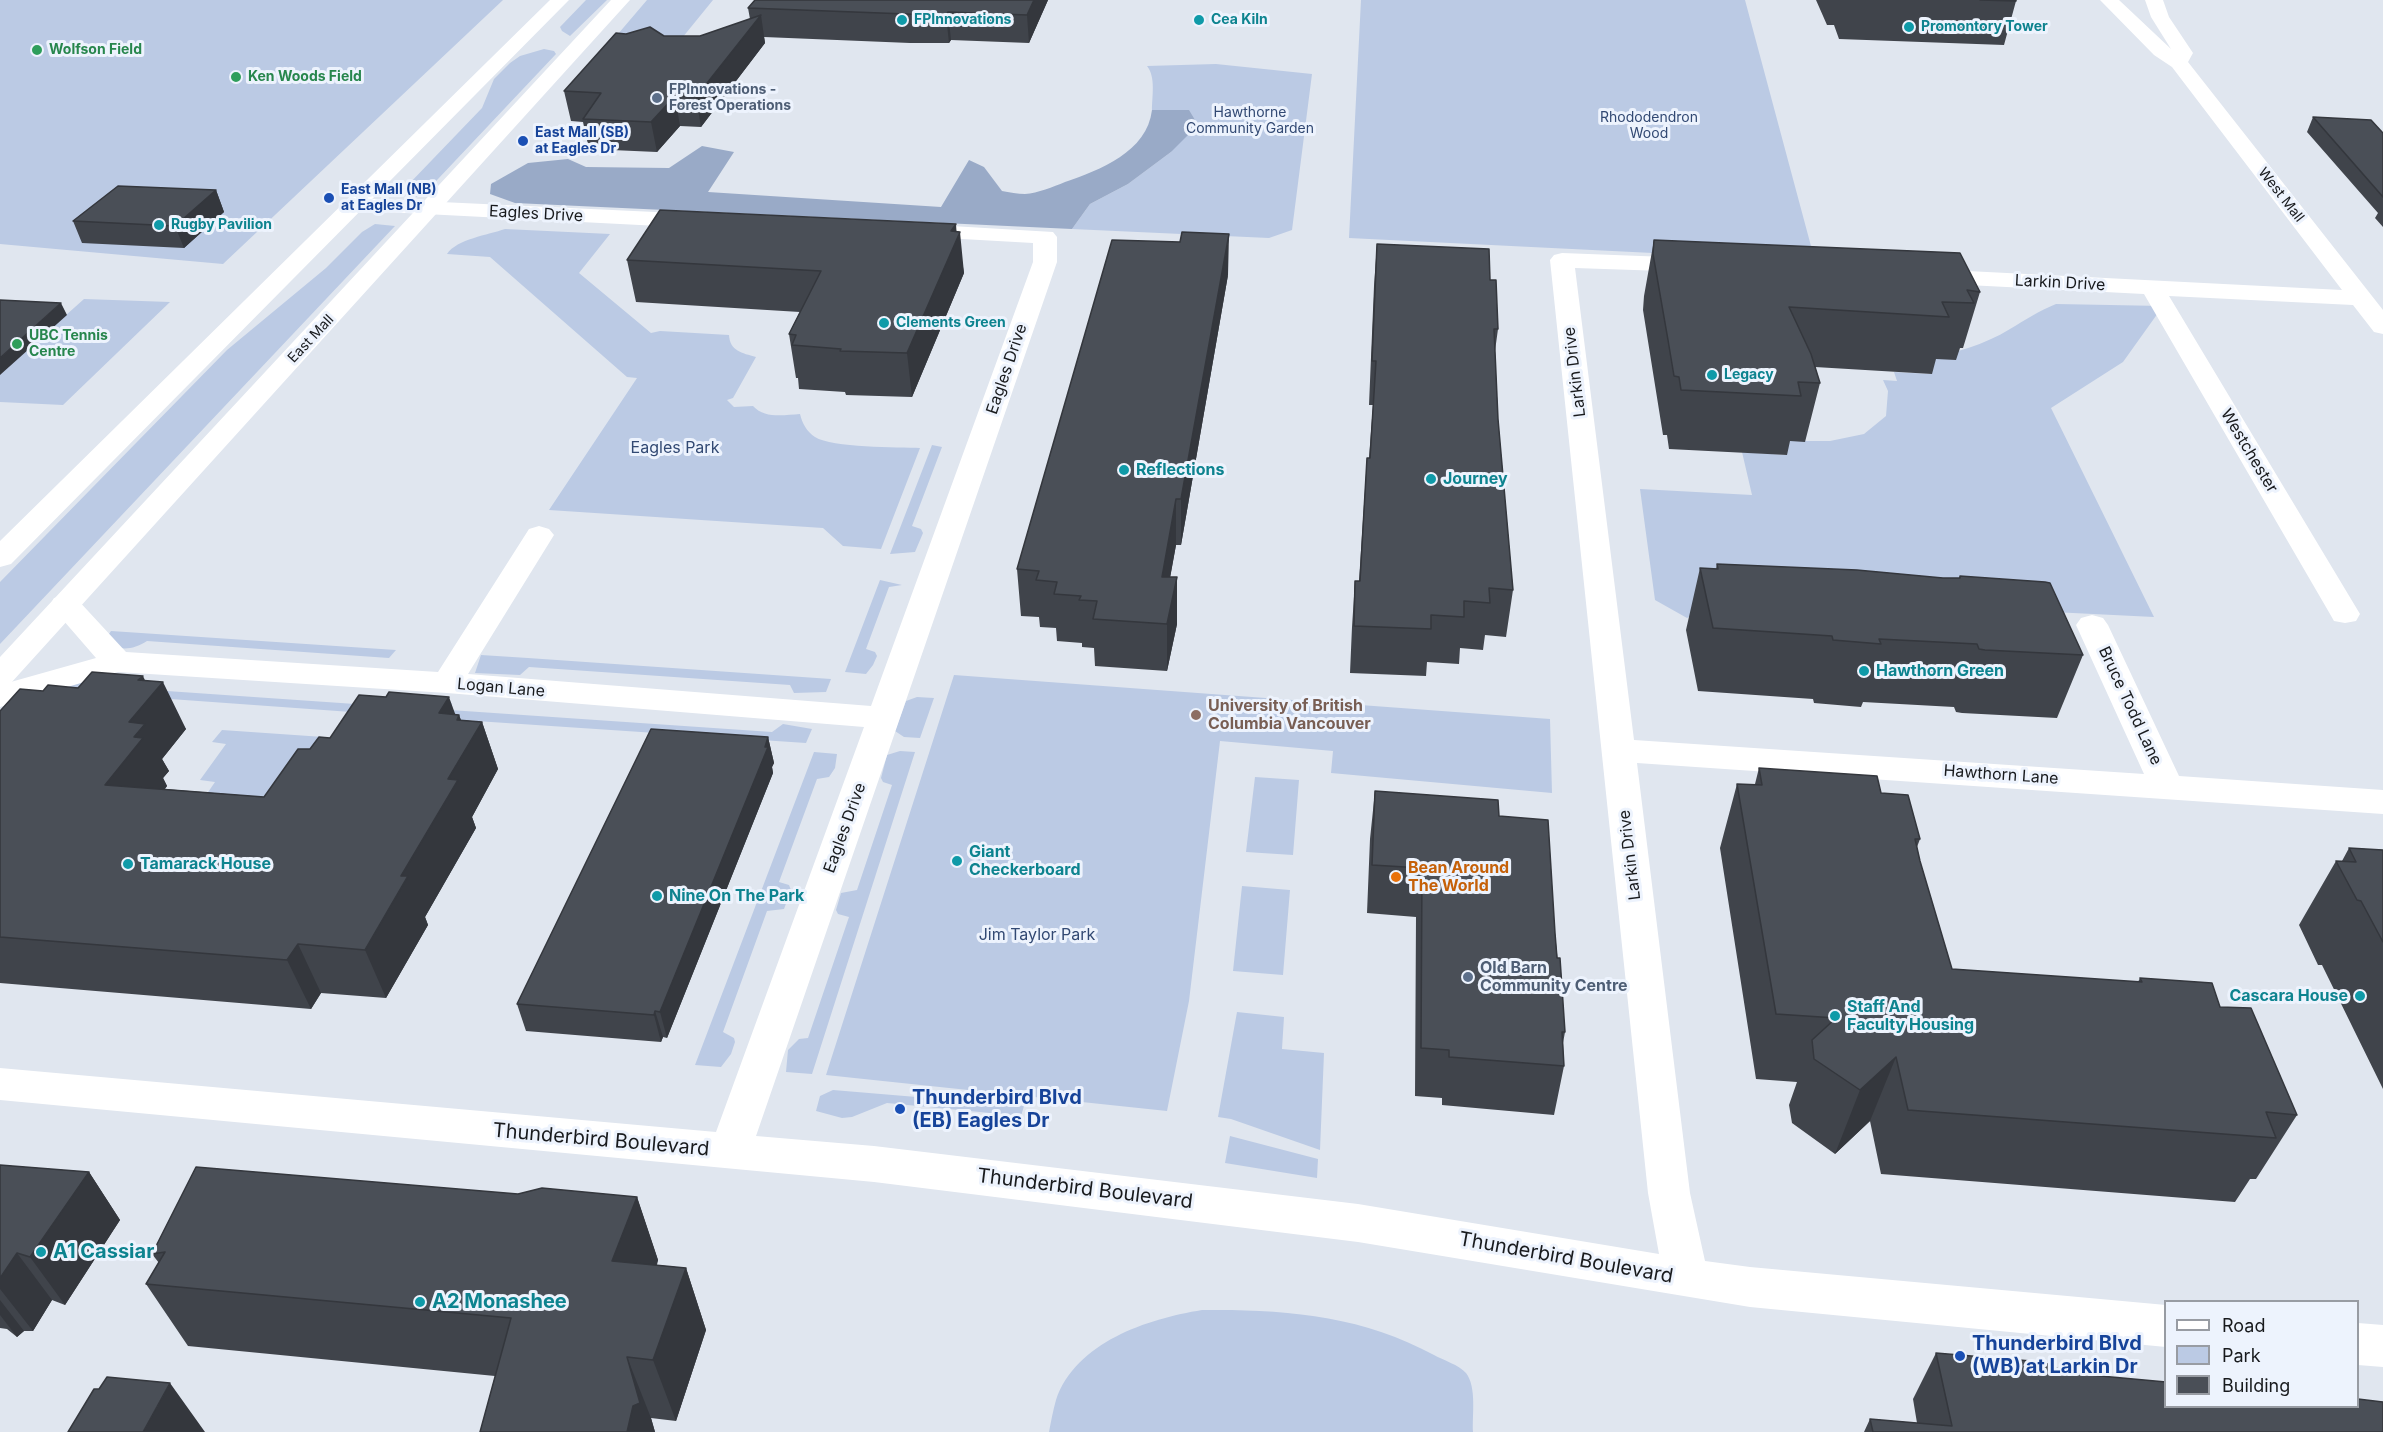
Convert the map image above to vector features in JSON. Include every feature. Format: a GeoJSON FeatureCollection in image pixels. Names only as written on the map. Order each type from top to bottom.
{"type":"FeatureCollection","features":[{"type":"Feature","properties":{"kind":"street"},"geometry":{"type":"LineString","coordinates":[[0,558],[560,0]]}},
{"type":"Feature","properties":{"kind":"street","name":"East Mall"},"geometry":{"type":"LineString","coordinates":[[0,676],[432,209],[621,0]]}},
{"type":"Feature","properties":{"kind":"street","name":"West Mall"},"geometry":{"type":"LineString","coordinates":[[2109,0],[2161,51],[2179,63],[2383,327]]}},
{"type":"Feature","properties":{"kind":"street","name":"West Mall"},"geometry":{"type":"LineString","coordinates":[[2154,0],[2160,17],[2183,53],[2179,63]]}},
{"type":"Feature","properties":{"kind":"street","name":"Eagles Drive"},"geometry":{"type":"LineString","coordinates":[[355,205],[723,222]]}},
{"type":"Feature","properties":{"kind":"street","name":"Eagles Drive"},"geometry":{"type":"LineString","coordinates":[[730,1151],[1045,262],[1045,237],[890,230]]}},
{"type":"Feature","properties":{"kind":"street","name":"Larkin Drive"},"geometry":{"type":"LineString","coordinates":[[1686,1278],[1669,1193],[1562,260],[1711,266]]}},
{"type":"Feature","properties":{"kind":"street","name":"Larkin Drive"},"geometry":{"type":"LineString","coordinates":[[1905,275],[2360,298]]}},
{"type":"Feature","properties":{"kind":"street","name":"Westchester"},"geometry":{"type":"LineString","coordinates":[[2152,287],[2345,614]]}},
{"type":"Feature","properties":{"kind":"street"},"geometry":{"type":"LineString","coordinates":[[447,684],[539,535]]}},
{"type":"Feature","properties":{"kind":"street"},"geometry":{"type":"LineString","coordinates":[[65,605],[117,662]]}},
{"type":"Feature","properties":{"kind":"street","name":"Bruce Todd Lane"},"geometry":{"type":"LineString","coordinates":[[2092,625],[2168,786]]}},
{"type":"Feature","properties":{"kind":"street","name":"Logan Lane"},"geometry":{"type":"LineString","coordinates":[[0,696],[117,662],[447,684],[884,718]]}},
{"type":"Feature","properties":{"kind":"street","name":"Hawthorn Lane"},"geometry":{"type":"LineString","coordinates":[[1618,750],[2383,802]]}},
{"type":"Feature","properties":{"kind":"street","name":"Thunderbird Boulevard"},"geometry":{"type":"LineString","coordinates":[[0,1084],[874,1164],[1190,1201],[1359,1224],[1686,1278],[1762,1288],[2164,1326]]}},
{"type":"Feature","properties":{"kind":"street"},"geometry":{"type":"LineString","coordinates":[[2359,1344],[2383,1346]]}},
{"type":"Feature","properties":{"kind":"green space","name":"Ken Woods Field"},"geometry":{"type":"Polygon","coordinates":[[[0,0],[503,0],[223,264],[0,244],[0,0]]]}},
{"type":"Feature","properties":{"kind":"green space"},"geometry":{"type":"Polygon","coordinates":[[[586,0],[607,0],[570,36],[560,27],[586,0]]]}},
{"type":"Feature","properties":{"kind":"green space"},"geometry":{"type":"Polygon","coordinates":[[[647,0],[713,0],[678,43],[618,34],[647,0]]]}},
{"type":"Feature","properties":{"kind":"green space","name":"Rhododendron Wood"},"geometry":{"type":"Polygon","coordinates":[[[1361,0],[1745,0],[1815,261],[1349,238],[1361,0]]]}},
{"type":"Feature","properties":{"kind":"green space"},"geometry":{"type":"Polygon","coordinates":[[[544,49],[554,51],[556,54],[421,197],[409,197],[406,193],[407,186],[482,108],[494,79],[520,56],[544,49]]]}},
{"type":"Feature","properties":{"kind":"green space","name":"Hawthorne Community Garden"},"geometry":{"type":"Polygon","coordinates":[[[1216,64],[1312,74],[1292,230],[1269,238],[1072,229],[1090,204],[1128,184],[1171,152],[1189,110],[1152,110],[1153,81],[1147,66],[1216,64]]]}},
{"type":"Feature","properties":{"kind":"green space"},"geometry":{"type":"Polygon","coordinates":[[[375,224],[395,226],[0,644],[0,582],[227,350],[326,268],[362,232],[375,224]]]}},
{"type":"Feature","properties":{"kind":"green space","name":"Eagles Park"},"geometry":{"type":"Polygon","coordinates":[[[505,229],[610,234],[579,273],[651,333],[660,331],[729,335],[734,348],[756,357],[733,398],[727,400],[734,407],[753,406],[769,415],[800,414],[810,433],[823,441],[850,445],[920,448],[881,549],[843,546],[823,528],[549,510],[637,378],[627,377],[490,257],[447,254],[465,241],[505,229]]]}},
{"type":"Feature","properties":{"kind":"green space"},"geometry":{"type":"Polygon","coordinates":[[[84,299],[170,302],[63,405],[0,402],[0,374],[84,299]]]}},
{"type":"Feature","properties":{"kind":"green space"},"geometry":{"type":"Polygon","coordinates":[[[2056,304],[2163,306],[2123,362],[2051,408],[2154,617],[1728,596],[1687,618],[1655,600],[1640,489],[1752,495],[1742,452],[1786,455],[1783,441],[1830,441],[1864,434],[1886,416],[1888,391],[1883,380],[1897,381],[1894,372],[1931,374],[1925,359],[1990,340],[2056,304]]]}},
{"type":"Feature","properties":{"kind":"green space"},"geometry":{"type":"Polygon","coordinates":[[[932,445],[942,447],[912,526],[921,529],[923,533],[915,552],[890,554],[932,445]]]}},
{"type":"Feature","properties":{"kind":"green space"},"geometry":{"type":"Polygon","coordinates":[[[880,580],[902,585],[889,587],[866,649],[875,652],[877,656],[866,674],[845,672],[880,580]]]}},
{"type":"Feature","properties":{"kind":"green space"},"geometry":{"type":"Polygon","coordinates":[[[111,631],[396,650],[389,658],[147,641],[136,647],[120,648],[103,643],[111,631]]]}},
{"type":"Feature","properties":{"kind":"green space"},"geometry":{"type":"Polygon","coordinates":[[[481,655],[831,679],[826,692],[794,693],[790,685],[529,667],[520,675],[475,673],[481,655]]]}},
{"type":"Feature","properties":{"kind":"green space","name":"Jim Taylor Park"},"geometry":{"type":"Polygon","coordinates":[[[954,675],[1550,719],[1552,793],[1331,773],[1333,751],[1220,741],[1189,1001],[1167,1111],[826,1075],[954,675]]]}},
{"type":"Feature","properties":{"kind":"green space"},"geometry":{"type":"Polygon","coordinates":[[[72,679],[109,687],[413,708],[421,717],[59,691],[72,679]]]}},
{"type":"Feature","properties":{"kind":"green space"},"geometry":{"type":"Polygon","coordinates":[[[917,697],[934,698],[920,738],[904,737],[895,731],[906,701],[917,697]]]}},
{"type":"Feature","properties":{"kind":"green space"},"geometry":{"type":"Polygon","coordinates":[[[450,701],[452,704],[450,710],[772,732],[783,724],[812,729],[806,743],[431,718],[450,701]]]}},
{"type":"Feature","properties":{"kind":"green space"},"geometry":{"type":"Polygon","coordinates":[[[222,730],[338,738],[291,799],[202,801],[215,782],[200,780],[226,744],[212,742],[222,730]]]}},
{"type":"Feature","properties":{"kind":"green space"},"geometry":{"type":"Polygon","coordinates":[[[900,751],[915,752],[812,1074],[786,1072],[788,1050],[799,1039],[808,1038],[849,917],[838,914],[836,910],[841,893],[857,890],[892,785],[883,782],[881,778],[887,755],[900,751]]]}},
{"type":"Feature","properties":{"kind":"green space"},"geometry":{"type":"Polygon","coordinates":[[[814,752],[837,754],[835,768],[829,777],[817,779],[779,882],[789,885],[791,890],[784,909],[767,911],[723,1032],[734,1038],[731,1054],[721,1067],[695,1065],[814,752]]]}},
{"type":"Feature","properties":{"kind":"green space"},"geometry":{"type":"Polygon","coordinates":[[[1255,777],[1299,780],[1293,855],[1246,852],[1255,777]]]}},
{"type":"Feature","properties":{"kind":"green space"},"geometry":{"type":"Polygon","coordinates":[[[1242,886],[1290,890],[1283,975],[1233,971],[1242,886]]]}},
{"type":"Feature","properties":{"kind":"green space"},"geometry":{"type":"Polygon","coordinates":[[[1237,1012],[1284,1017],[1282,1049],[1324,1053],[1320,1150],[1231,1119],[1218,1117],[1237,1012]]]}},
{"type":"Feature","properties":{"kind":"green space"},"geometry":{"type":"Polygon","coordinates":[[[833,1090],[1024,1106],[1021,1116],[887,1103],[852,1117],[842,1118],[816,1111],[820,1096],[833,1090]]]}},
{"type":"Feature","properties":{"kind":"green space"},"geometry":{"type":"Polygon","coordinates":[[[1230,1136],[1318,1159],[1317,1178],[1225,1163],[1230,1136]]]}},
{"type":"Feature","properties":{"kind":"green space"},"geometry":{"type":"Polygon","coordinates":[[[1202,1310],[1262,1311],[1321,1317],[1378,1331],[1406,1342],[1455,1365],[1466,1373],[1473,1394],[1473,1432],[1049,1432],[1056,1400],[1066,1380],[1096,1348],[1137,1327],[1202,1310]]]}},
{"type":"Feature","properties":{"kind":"shaded area"},"geometry":{"type":"Polygon","coordinates":[[[1152,110],[1189,110],[1198,125],[1171,152],[1128,184],[1090,204],[1072,229],[515,203],[490,194],[491,184],[528,163],[568,159],[586,167],[669,168],[702,146],[734,152],[708,192],[941,207],[969,160],[984,167],[1002,191],[1019,194],[1040,191],[1093,172],[1132,148],[1148,125],[1152,110]]]}},
{"type":"Feature","properties":{"kind":"building"},"geometry":{"type":"Polygon","coordinates":[[[755,0],[1034,0],[1027,15],[948,12],[946,15],[748,8],[755,0]]]}},
{"type":"Feature","properties":{"kind":"building"},"geometry":{"type":"Polygon","coordinates":[[[761,15],[696,97],[675,96],[651,122],[583,119],[601,93],[564,91],[616,33],[626,34],[650,27],[664,36],[700,36],[761,15]]]}},
{"type":"Feature","properties":{"kind":"building"},"geometry":{"type":"Polygon","coordinates":[[[2313,117],[2371,120],[2383,133],[2383,197],[2313,117]]]}},
{"type":"Feature","properties":{"kind":"building"},"geometry":{"type":"Polygon","coordinates":[[[118,186],[216,190],[175,226],[73,221],[118,186]]]}},
{"type":"Feature","properties":{"kind":"building"},"geometry":{"type":"Polygon","coordinates":[[[660,210],[956,224],[951,231],[960,232],[907,353],[840,351],[841,349],[792,345],[796,335],[789,334],[821,271],[627,260],[660,210]]]}},
{"type":"Feature","properties":{"kind":"building","name":"Reflections"},"geometry":{"type":"Polygon","coordinates":[[[1182,232],[1229,234],[1181,499],[1176,499],[1162,577],[1177,577],[1167,624],[1093,619],[1097,601],[1079,600],[1081,596],[1054,594],[1057,582],[1036,580],[1039,571],[1017,569],[1112,240],[1180,242],[1182,232]]]}},
{"type":"Feature","properties":{"kind":"building"},"geometry":{"type":"Polygon","coordinates":[[[1654,240],[1960,253],[1980,292],[1967,290],[1974,303],[1942,302],[1949,317],[1789,307],[1811,354],[1820,383],[1798,382],[1801,396],[1681,390],[1679,377],[1674,376],[1653,254],[1654,240]]]}},
{"type":"Feature","properties":{"kind":"building","name":"Journey"},"geometry":{"type":"Polygon","coordinates":[[[1377,244],[1489,249],[1490,280],[1496,280],[1498,329],[1494,329],[1498,419],[1513,590],[1489,588],[1490,603],[1464,601],[1464,617],[1431,615],[1431,629],[1354,626],[1355,581],[1360,581],[1367,458],[1370,458],[1376,361],[1372,361],[1377,244]]]}},
{"type":"Feature","properties":{"kind":"building"},"geometry":{"type":"Polygon","coordinates":[[[0,300],[61,303],[0,358],[0,300]]]}},
{"type":"Feature","properties":{"kind":"building"},"geometry":{"type":"Polygon","coordinates":[[[1717,564],[1857,570],[1943,578],[1960,578],[1960,576],[2050,583],[2083,655],[1985,650],[1979,649],[1977,644],[1879,639],[1881,644],[1833,640],[1832,636],[1713,628],[1700,568],[1718,569],[1717,564]]]}},
{"type":"Feature","properties":{"kind":"building","name":"Tamarack House"},"geometry":{"type":"Polygon","coordinates":[[[92,672],[143,676],[138,680],[163,682],[129,722],[145,724],[134,737],[143,738],[105,785],[264,797],[298,749],[310,749],[319,737],[330,738],[359,695],[386,697],[389,692],[449,697],[439,713],[459,715],[457,720],[482,722],[448,779],[458,780],[401,876],[408,876],[365,950],[298,944],[287,960],[0,937],[0,711],[20,689],[43,691],[48,685],[78,688],[92,672]]]}},
{"type":"Feature","properties":{"kind":"building","name":"Nine On The Park"},"geometry":{"type":"Polygon","coordinates":[[[651,729],[768,737],[765,747],[768,747],[660,1012],[655,1011],[654,1015],[517,1004],[651,729]]]}},
{"type":"Feature","properties":{"kind":"building"},"geometry":{"type":"Polygon","coordinates":[[[1759,768],[1877,776],[1881,793],[1908,795],[1920,839],[1915,839],[1920,861],[1952,969],[2142,982],[2140,978],[2212,983],[2220,1007],[2251,1008],[2297,1115],[2266,1112],[2276,1138],[1908,1110],[1896,1057],[1860,1090],[1814,1059],[1812,1040],[1836,1018],[1776,1014],[1737,784],[1762,785],[1759,768]]]}},
{"type":"Feature","properties":{"kind":"building","name":"Old Barn Community Centre"},"geometry":{"type":"Polygon","coordinates":[[[1375,791],[1498,800],[1499,816],[1548,820],[1557,958],[1560,958],[1565,1032],[1562,1032],[1564,1066],[1449,1057],[1449,1050],[1421,1048],[1422,868],[1372,865],[1375,791]]]}},
{"type":"Feature","properties":{"kind":"building"},"geometry":{"type":"Polygon","coordinates":[[[2349,848],[2383,850],[2383,942],[2336,861],[2356,862],[2349,848]]]}},
{"type":"Feature","properties":{"kind":"building"},"geometry":{"type":"Polygon","coordinates":[[[0,1165],[89,1172],[30,1257],[17,1253],[0,1278],[0,1165]]]}},
{"type":"Feature","properties":{"kind":"building"},"geometry":{"type":"Polygon","coordinates":[[[196,1167],[518,1194],[542,1188],[637,1197],[612,1261],[686,1268],[653,1360],[627,1357],[640,1403],[633,1406],[627,1432],[480,1432],[511,1318],[146,1284],[165,1252],[152,1254],[196,1167]]]}},
{"type":"Feature","properties":{"kind":"building"},"geometry":{"type":"Polygon","coordinates":[[[1936,1353],[2043,1362],[2068,1373],[2164,1382],[2164,1408],[2359,1408],[2359,1399],[2383,1402],[2383,1432],[1873,1432],[1870,1419],[1952,1426],[1936,1353]]]}},
{"type":"Feature","properties":{"kind":"building"},"geometry":{"type":"Polygon","coordinates":[[[107,1377],[170,1383],[143,1432],[68,1432],[94,1389],[99,1389],[107,1377]]]}},
{"type":"Feature","properties":{"kind":"place","name":"FPInnovations"},"geometry":{"type":"Point","coordinates":[902,20]}},
{"type":"Feature","properties":{"kind":"place","name":"Cea Kiln"},"geometry":{"type":"Point","coordinates":[1199,20]}},
{"type":"Feature","properties":{"kind":"place","name":"Promontory Tower"},"geometry":{"type":"Point","coordinates":[1909,27]}},
{"type":"Feature","properties":{"kind":"place","name":"Wolfson Field"},"geometry":{"type":"Point","coordinates":[37,50]}},
{"type":"Feature","properties":{"kind":"place","name":"Ken Woods Field"},"geometry":{"type":"Point","coordinates":[236,77]}},
{"type":"Feature","properties":{"kind":"place","name":"FPInnovations - Forest Operations"},"geometry":{"type":"Point","coordinates":[657,98]}},
{"type":"Feature","properties":{"kind":"place","name":"East Mall (SB) at Eagles Dr"},"geometry":{"type":"Point","coordinates":[523,141]}},
{"type":"Feature","properties":{"kind":"place","name":"East Mall (NB) at Eagles Dr"},"geometry":{"type":"Point","coordinates":[329,198]}},
{"type":"Feature","properties":{"kind":"place","name":"Rugby Pavilion"},"geometry":{"type":"Point","coordinates":[159,225]}},
{"type":"Feature","properties":{"kind":"place","name":"Clements Green"},"geometry":{"type":"Point","coordinates":[884,323]}},
{"type":"Feature","properties":{"kind":"place","name":"UBC Tennis Centre"},"geometry":{"type":"Point","coordinates":[17,344]}},
{"type":"Feature","properties":{"kind":"place","name":"Legacy"},"geometry":{"type":"Point","coordinates":[1712,375]}},
{"type":"Feature","properties":{"kind":"place","name":"Reflections"},"geometry":{"type":"Point","coordinates":[1124,470]}},
{"type":"Feature","properties":{"kind":"place","name":"Journey"},"geometry":{"type":"Point","coordinates":[1431,479]}},
{"type":"Feature","properties":{"kind":"place","name":"Hawthorn Green"},"geometry":{"type":"Point","coordinates":[1864,671]}},
{"type":"Feature","properties":{"kind":"place","name":"University of British Columbia Vancouver"},"geometry":{"type":"Point","coordinates":[1196,715]}},
{"type":"Feature","properties":{"kind":"place","name":"Giant Checkerboard"},"geometry":{"type":"Point","coordinates":[957,861]}},
{"type":"Feature","properties":{"kind":"place","name":"Tamarack House"},"geometry":{"type":"Point","coordinates":[128,864]}},
{"type":"Feature","properties":{"kind":"place","name":"Bean Around The World"},"geometry":{"type":"Point","coordinates":[1396,877]}},
{"type":"Feature","properties":{"kind":"place","name":"Nine On The Park"},"geometry":{"type":"Point","coordinates":[657,896]}},
{"type":"Feature","properties":{"kind":"place","name":"Old Barn Community Centre"},"geometry":{"type":"Point","coordinates":[1468,977]}},
{"type":"Feature","properties":{"kind":"place","name":"Cascara House"},"geometry":{"type":"Point","coordinates":[2360,996]}},
{"type":"Feature","properties":{"kind":"place","name":"Staff And Faculty Housing"},"geometry":{"type":"Point","coordinates":[1835,1016]}},
{"type":"Feature","properties":{"kind":"place","name":"Thunderbird Blvd (EB) Eagles Dr"},"geometry":{"type":"Point","coordinates":[900,1109]}},
{"type":"Feature","properties":{"kind":"place","name":"A1 Cassiar"},"geometry":{"type":"Point","coordinates":[41,1252]}},
{"type":"Feature","properties":{"kind":"place","name":"A2 Monashee"},"geometry":{"type":"Point","coordinates":[420,1302]}},
{"type":"Feature","properties":{"kind":"place","name":"Thunderbird Blvd (WB) at Larkin Dr"},"geometry":{"type":"Point","coordinates":[1960,1356]}}]}
